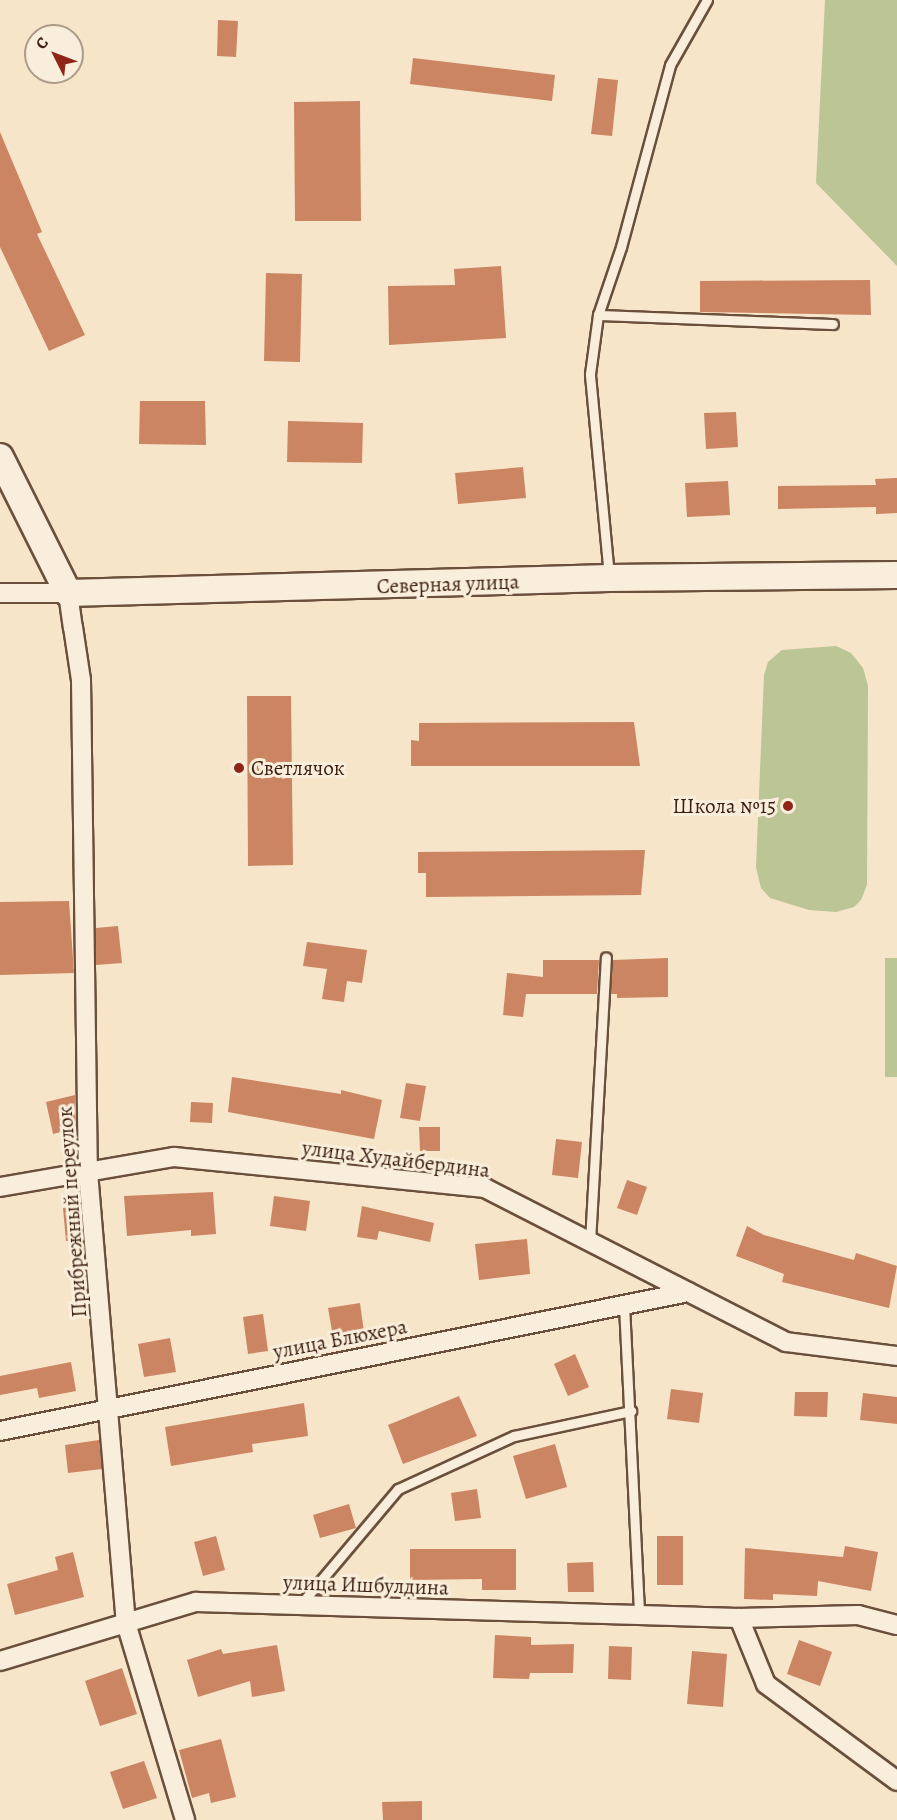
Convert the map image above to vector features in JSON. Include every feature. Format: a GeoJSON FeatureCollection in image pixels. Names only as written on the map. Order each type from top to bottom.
{"type":"FeatureCollection","features":[{"type":"Feature","properties":{"kind":"main road"},"geometry":{"type":"LineString","coordinates":[[0,457],[68,593]]}},
{"type":"Feature","properties":{"kind":"main road","name":"Северная улица"},"geometry":{"type":"LineString","coordinates":[[68,593],[609,578],[897,575]]}},
{"type":"Feature","properties":{"kind":"street","name":"Северная улица"},"geometry":{"type":"LineString","coordinates":[[0,593],[68,593]]}},
{"type":"Feature","properties":{"kind":"street","name":"Прибрежный переулок"},"geometry":{"type":"LineString","coordinates":[[68,593],[81,680],[88,1172],[126,1623],[185,1820]]}},
{"type":"Feature","properties":{"kind":"street","name":"улица Худайбердина"},"geometry":{"type":"LineString","coordinates":[[0,1187],[174,1157],[485,1188],[786,1342],[897,1356]]}},
{"type":"Feature","properties":{"kind":"street","name":"улица Блюхера"},"geometry":{"type":"LineString","coordinates":[[0,1431],[688,1292]]}},
{"type":"Feature","properties":{"kind":"street","name":"улица Ишбулдина"},"geometry":{"type":"LineString","coordinates":[[0,1661],[196,1602],[739,1618],[858,1614],[897,1625]]}},
{"type":"Feature","properties":{"kind":"street"},"geometry":{"type":"LineString","coordinates":[[739,1618],[766,1684],[897,1781]]}},
{"type":"Feature","properties":{"kind":"lane"},"geometry":{"type":"LineString","coordinates":[[609,578],[590,374],[598,315],[621,247],[669,65],[707,0]]}},
{"type":"Feature","properties":{"kind":"lane"},"geometry":{"type":"LineString","coordinates":[[598,315],[833,324]]}},
{"type":"Feature","properties":{"kind":"lane"},"geometry":{"type":"LineString","coordinates":[[590,1242],[606,957]]}},
{"type":"Feature","properties":{"kind":"lane"},"geometry":{"type":"LineString","coordinates":[[624,1305],[631,1411],[639,1614]]}},
{"type":"Feature","properties":{"kind":"lane"},"geometry":{"type":"LineString","coordinates":[[299,1606],[398,1489],[514,1436],[631,1411]]}},
{"type":"Feature","properties":{"kind":"green space"},"geometry":{"type":"Polygon","coordinates":[[[825,0],[897,0],[897,266],[816,183],[825,0]]]}},
{"type":"Feature","properties":{"kind":"green space"},"geometry":{"type":"Polygon","coordinates":[[[836,646],[851,653],[863,668],[868,686],[867,885],[861,900],[854,907],[836,912],[809,910],[770,898],[761,888],[756,867],[764,675],[768,662],[782,650],[836,646]]]}},
{"type":"Feature","properties":{"kind":"green space"},"geometry":{"type":"Polygon","coordinates":[[[885,958],[897,958],[897,1077],[885,1077],[885,958]]]}},
{"type":"Feature","properties":{"kind":"building"},"geometry":{"type":"Polygon","coordinates":[[[218,20],[238,21],[236,57],[217,56],[218,20]]]}},
{"type":"Feature","properties":{"kind":"building"},"geometry":{"type":"Polygon","coordinates":[[[413,58],[555,75],[552,101],[410,84],[413,58]]]}},
{"type":"Feature","properties":{"kind":"building"},"geometry":{"type":"Polygon","coordinates":[[[598,78],[618,80],[612,136],[591,134],[598,78]]]}},
{"type":"Feature","properties":{"kind":"building"},"geometry":{"type":"Polygon","coordinates":[[[360,101],[361,221],[295,221],[294,102],[360,101]]]}},
{"type":"Feature","properties":{"kind":"building"},"geometry":{"type":"Polygon","coordinates":[[[0,132],[42,232],[37,234],[85,335],[49,351],[0,247],[0,132]]]}},
{"type":"Feature","properties":{"kind":"building"},"geometry":{"type":"Polygon","coordinates":[[[501,266],[506,338],[389,345],[388,286],[455,285],[454,269],[501,266]]]}},
{"type":"Feature","properties":{"kind":"building"},"geometry":{"type":"Polygon","coordinates":[[[266,273],[302,274],[300,362],[264,361],[266,273]]]}},
{"type":"Feature","properties":{"kind":"building"},"geometry":{"type":"Polygon","coordinates":[[[870,280],[871,315],[700,312],[700,281],[870,280]]]}},
{"type":"Feature","properties":{"kind":"building"},"geometry":{"type":"Polygon","coordinates":[[[140,401],[205,401],[206,445],[139,444],[140,401]]]}},
{"type":"Feature","properties":{"kind":"building"},"geometry":{"type":"Polygon","coordinates":[[[736,412],[738,447],[706,449],[704,413],[736,412]]]}},
{"type":"Feature","properties":{"kind":"building"},"geometry":{"type":"Polygon","coordinates":[[[288,421],[363,423],[362,463],[287,462],[288,421]]]}},
{"type":"Feature","properties":{"kind":"building"},"geometry":{"type":"Polygon","coordinates":[[[523,467],[526,498],[458,504],[455,473],[523,467]]]}},
{"type":"Feature","properties":{"kind":"building"},"geometry":{"type":"Polygon","coordinates":[[[897,478],[897,513],[876,514],[876,507],[778,509],[778,486],[876,485],[875,479],[897,478]]]}},
{"type":"Feature","properties":{"kind":"building"},"geometry":{"type":"Polygon","coordinates":[[[728,481],[730,515],[687,517],[685,483],[728,481]]]}},
{"type":"Feature","properties":{"kind":"building","name":"Светлячок"},"geometry":{"type":"Polygon","coordinates":[[[247,696],[291,696],[293,865],[248,866],[247,696]]]}},
{"type":"Feature","properties":{"kind":"building"},"geometry":{"type":"Polygon","coordinates":[[[634,722],[640,766],[411,766],[411,740],[419,741],[419,723],[634,722]]]}},
{"type":"Feature","properties":{"kind":"building"},"geometry":{"type":"Polygon","coordinates":[[[645,850],[641,895],[426,897],[426,873],[418,873],[418,852],[645,850]]]}},
{"type":"Feature","properties":{"kind":"building"},"geometry":{"type":"Polygon","coordinates":[[[69,901],[74,973],[0,975],[0,902],[69,901]]]}},
{"type":"Feature","properties":{"kind":"building"},"geometry":{"type":"Polygon","coordinates":[[[118,926],[122,963],[96,965],[96,928],[118,926]]]}},
{"type":"Feature","properties":{"kind":"building"},"geometry":{"type":"Polygon","coordinates":[[[307,942],[367,950],[362,983],[347,981],[344,1002],[322,999],[327,969],[303,966],[307,942]]]}},
{"type":"Feature","properties":{"kind":"building"},"geometry":{"type":"Polygon","coordinates":[[[668,958],[668,997],[617,998],[617,994],[611,994],[613,960],[668,958]]]}},
{"type":"Feature","properties":{"kind":"building"},"geometry":{"type":"Polygon","coordinates":[[[543,960],[599,960],[597,994],[526,994],[523,1017],[503,1015],[507,973],[543,977],[543,960]]]}},
{"type":"Feature","properties":{"kind":"building"},"geometry":{"type":"Polygon","coordinates":[[[232,1077],[341,1094],[341,1090],[382,1100],[374,1139],[228,1112],[232,1077]]]}},
{"type":"Feature","properties":{"kind":"building"},"geometry":{"type":"Polygon","coordinates":[[[406,1083],[426,1086],[420,1121],[400,1118],[406,1083]]]}},
{"type":"Feature","properties":{"kind":"building"},"geometry":{"type":"Polygon","coordinates":[[[75,1095],[76,1128],[53,1134],[46,1102],[75,1095]]]}},
{"type":"Feature","properties":{"kind":"building"},"geometry":{"type":"Polygon","coordinates":[[[191,1102],[213,1103],[212,1123],[190,1122],[191,1102]]]}},
{"type":"Feature","properties":{"kind":"building"},"geometry":{"type":"Polygon","coordinates":[[[419,1127],[440,1127],[440,1151],[420,1151],[419,1127]]]}},
{"type":"Feature","properties":{"kind":"building"},"geometry":{"type":"Polygon","coordinates":[[[556,1139],[582,1142],[578,1178],[552,1175],[556,1139]]]}},
{"type":"Feature","properties":{"kind":"building"},"geometry":{"type":"Polygon","coordinates":[[[627,1180],[647,1187],[637,1215],[617,1208],[627,1180]]]}},
{"type":"Feature","properties":{"kind":"building"},"geometry":{"type":"Polygon","coordinates":[[[213,1192],[216,1234],[191,1236],[191,1230],[127,1236],[124,1196],[213,1192]]]}},
{"type":"Feature","properties":{"kind":"building"},"geometry":{"type":"Polygon","coordinates":[[[274,1196],[310,1201],[306,1231],[270,1226],[274,1196]]]}},
{"type":"Feature","properties":{"kind":"building"},"geometry":{"type":"Polygon","coordinates":[[[362,1206],[434,1223],[430,1242],[379,1231],[377,1240],[357,1237],[362,1206]]]}},
{"type":"Feature","properties":{"kind":"building"},"geometry":{"type":"Polygon","coordinates":[[[80,1207],[82,1240],[66,1241],[63,1208],[80,1207]]]}},
{"type":"Feature","properties":{"kind":"building"},"geometry":{"type":"Polygon","coordinates":[[[747,1226],[764,1235],[854,1260],[856,1253],[897,1266],[889,1308],[782,1282],[784,1274],[736,1256],[747,1226]]]}},
{"type":"Feature","properties":{"kind":"building"},"geometry":{"type":"Polygon","coordinates":[[[527,1239],[530,1274],[479,1280],[475,1244],[527,1239]]]}},
{"type":"Feature","properties":{"kind":"building"},"geometry":{"type":"Polygon","coordinates":[[[360,1303],[364,1332],[333,1337],[328,1308],[360,1303]]]}},
{"type":"Feature","properties":{"kind":"building"},"geometry":{"type":"Polygon","coordinates":[[[263,1314],[268,1351],[248,1354],[243,1317],[263,1314]]]}},
{"type":"Feature","properties":{"kind":"building"},"geometry":{"type":"Polygon","coordinates":[[[170,1338],[176,1372],[144,1377],[138,1344],[170,1338]]]}},
{"type":"Feature","properties":{"kind":"building"},"geometry":{"type":"Polygon","coordinates":[[[575,1354],[589,1387],[568,1396],[554,1364],[575,1354]]]}},
{"type":"Feature","properties":{"kind":"building"},"geometry":{"type":"Polygon","coordinates":[[[71,1362],[76,1391],[39,1398],[37,1388],[0,1395],[0,1376],[71,1362]]]}},
{"type":"Feature","properties":{"kind":"building"},"geometry":{"type":"Polygon","coordinates":[[[671,1389],[703,1393],[699,1423],[667,1419],[671,1389]]]}},
{"type":"Feature","properties":{"kind":"building"},"geometry":{"type":"Polygon","coordinates":[[[795,1392],[828,1392],[827,1417],[794,1416],[795,1392]]]}},
{"type":"Feature","properties":{"kind":"building"},"geometry":{"type":"Polygon","coordinates":[[[863,1393],[897,1397],[897,1424],[860,1420],[863,1393]]]}},
{"type":"Feature","properties":{"kind":"building"},"geometry":{"type":"Polygon","coordinates":[[[459,1396],[477,1436],[403,1464],[388,1425],[459,1396]]]}},
{"type":"Feature","properties":{"kind":"building"},"geometry":{"type":"Polygon","coordinates":[[[304,1403],[308,1436],[252,1444],[253,1452],[171,1466],[165,1427],[304,1403]]]}},
{"type":"Feature","properties":{"kind":"building"},"geometry":{"type":"Polygon","coordinates":[[[99,1440],[102,1469],[68,1473],[65,1445],[99,1440]]]}},
{"type":"Feature","properties":{"kind":"building"},"geometry":{"type":"Polygon","coordinates":[[[555,1444],[567,1487],[526,1499],[513,1456],[555,1444]]]}},
{"type":"Feature","properties":{"kind":"building"},"geometry":{"type":"Polygon","coordinates":[[[477,1489],[481,1518],[455,1521],[451,1493],[477,1489]]]}},
{"type":"Feature","properties":{"kind":"building"},"geometry":{"type":"Polygon","coordinates":[[[349,1504],[356,1528],[320,1538],[313,1515],[349,1504]]]}},
{"type":"Feature","properties":{"kind":"building"},"geometry":{"type":"Polygon","coordinates":[[[216,1536],[225,1570],[203,1576],[194,1542],[216,1536]]]}},
{"type":"Feature","properties":{"kind":"building"},"geometry":{"type":"Polygon","coordinates":[[[657,1536],[683,1536],[683,1585],[657,1585],[657,1536]]]}},
{"type":"Feature","properties":{"kind":"building"},"geometry":{"type":"Polygon","coordinates":[[[845,1546],[878,1552],[871,1591],[818,1581],[817,1596],[773,1594],[773,1600],[744,1599],[745,1548],[843,1557],[845,1546]]]}},
{"type":"Feature","properties":{"kind":"building"},"geometry":{"type":"Polygon","coordinates":[[[410,1549],[516,1549],[516,1590],[482,1590],[482,1579],[410,1580],[410,1549]]]}},
{"type":"Feature","properties":{"kind":"building"},"geometry":{"type":"Polygon","coordinates":[[[73,1552],[84,1597],[15,1615],[7,1584],[58,1570],[55,1557],[73,1552]]]}},
{"type":"Feature","properties":{"kind":"building"},"geometry":{"type":"Polygon","coordinates":[[[593,1562],[594,1592],[568,1592],[567,1563],[593,1562]]]}},
{"type":"Feature","properties":{"kind":"building"},"geometry":{"type":"Polygon","coordinates":[[[495,1635],[531,1637],[531,1645],[574,1644],[573,1673],[530,1673],[529,1679],[493,1678],[495,1635]]]}},
{"type":"Feature","properties":{"kind":"building"},"geometry":{"type":"Polygon","coordinates":[[[799,1640],[832,1652],[820,1686],[787,1674],[799,1640]]]}},
{"type":"Feature","properties":{"kind":"building"},"geometry":{"type":"Polygon","coordinates":[[[277,1645],[285,1691],[252,1697],[250,1681],[198,1697],[187,1660],[221,1649],[223,1654],[277,1645]]]}},
{"type":"Feature","properties":{"kind":"building"},"geometry":{"type":"Polygon","coordinates":[[[609,1646],[632,1647],[631,1680],[608,1679],[609,1646]]]}},
{"type":"Feature","properties":{"kind":"building"},"geometry":{"type":"Polygon","coordinates":[[[692,1651],[727,1654],[723,1707],[687,1704],[692,1651]]]}},
{"type":"Feature","properties":{"kind":"building"},"geometry":{"type":"Polygon","coordinates":[[[122,1668],[137,1714],[100,1726],[85,1681],[122,1668]]]}},
{"type":"Feature","properties":{"kind":"building"},"geometry":{"type":"Polygon","coordinates":[[[221,1739],[236,1797],[211,1803],[209,1793],[192,1798],[179,1750],[221,1739]]]}},
{"type":"Feature","properties":{"kind":"building"},"geometry":{"type":"Polygon","coordinates":[[[144,1761],[157,1798],[123,1809],[110,1772],[144,1761]]]}},
{"type":"Feature","properties":{"kind":"building"},"geometry":{"type":"Polygon","coordinates":[[[422,1801],[422,1820],[383,1820],[382,1802],[422,1801]]]}},
{"type":"Feature","properties":{"kind":"place","name":"Светлячок"},"geometry":{"type":"Point","coordinates":[239,768]}},
{"type":"Feature","properties":{"kind":"place","name":"Школа №15"},"geometry":{"type":"Point","coordinates":[788,806]}}]}
